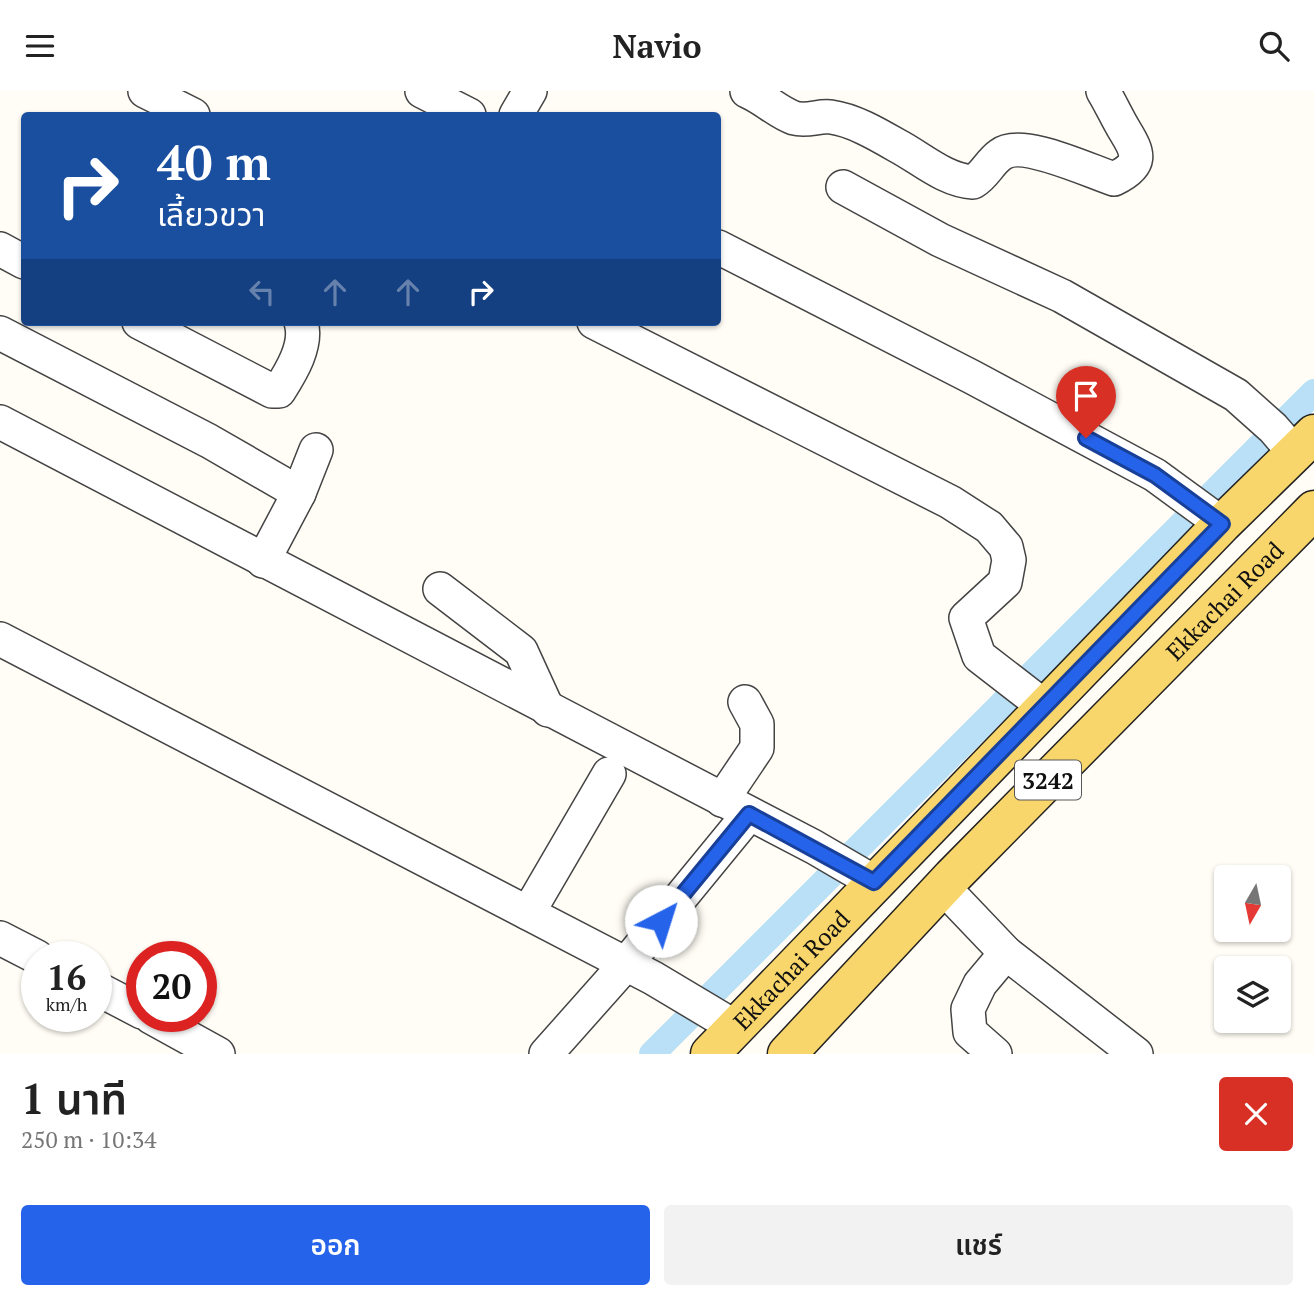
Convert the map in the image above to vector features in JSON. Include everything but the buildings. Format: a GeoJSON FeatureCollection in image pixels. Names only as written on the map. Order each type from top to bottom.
{"type":"FeatureCollection","features":[{"type":"Feature","properties":{"kind":"main road","name":"Ekkachai Road"},"geometry":{"type":"LineString","coordinates":[[717,1030],[862,876],[1222,524],[1284,431]]}},
{"type":"Feature","properties":{"kind":"main road","name":"Ekkachai Road"},"geometry":{"type":"LineString","coordinates":[[787,1054],[943,887],[1314,510]]}},
{"type":"Feature","properties":{"kind":"street"},"geometry":{"type":"LineString","coordinates":[[145,91],[187,112]]}},
{"type":"Feature","properties":{"kind":"street"},"geometry":{"type":"LineString","coordinates":[[422,91],[463,112]]}},
{"type":"Feature","properties":{"kind":"street"},"geometry":{"type":"LineString","coordinates":[[518,112],[530,91]]}},
{"type":"Feature","properties":{"kind":"street"},"geometry":{"type":"LineString","coordinates":[[747,91],[797,119],[811,120],[828,116],[842,119],[895,144],[949,176],[973,182],[981,177],[1000,154],[1021,149],[1114,179],[1124,174],[1136,159],[1136,148],[1103,91]]}},
{"type":"Feature","properties":{"kind":"street"},"geometry":{"type":"LineString","coordinates":[[843,187],[940,240],[1062,296],[1236,395],[1284,431]]}},
{"type":"Feature","properties":{"kind":"street"},"geometry":{"type":"LineString","coordinates":[[0,249],[21,260]]}},
{"type":"Feature","properties":{"kind":"street"},"geometry":{"type":"LineString","coordinates":[[721,249],[972,377],[1155,475],[1222,524]]}},
{"type":"Feature","properties":{"kind":"street"},"geometry":{"type":"LineString","coordinates":[[156,326],[194,335],[263,388],[279,391],[303,343],[303,326]]}},
{"type":"Feature","properties":{"kind":"street"},"geometry":{"type":"LineString","coordinates":[[602,326],[950,502],[989,527],[1006,547],[1009,560],[1005,582],[966,618],[979,656],[1039,703]]}},
{"type":"Feature","properties":{"kind":"street"},"geometry":{"type":"LineString","coordinates":[[0,333],[209,441],[299,492]]}},
{"type":"Feature","properties":{"kind":"street"},"geometry":{"type":"LineString","coordinates":[[0,422],[814,847],[862,876]]}},
{"type":"Feature","properties":{"kind":"street"},"geometry":{"type":"LineString","coordinates":[[263,561],[299,492],[316,450]]}},
{"type":"Feature","properties":{"kind":"street"},"geometry":{"type":"LineString","coordinates":[[440,589],[521,651],[548,710]]}},
{"type":"Feature","properties":{"kind":"street"},"geometry":{"type":"LineString","coordinates":[[0,639],[640,971],[717,1030]]}},
{"type":"Feature","properties":{"kind":"street"},"geometry":{"type":"LineString","coordinates":[[546,1054],[640,971],[736,807],[757,748],[757,724],[745,702]]}},
{"type":"Feature","properties":{"kind":"street"},"geometry":{"type":"LineString","coordinates":[[528,913],[609,774]]}},
{"type":"Feature","properties":{"kind":"street"},"geometry":{"type":"LineString","coordinates":[[943,887],[1006,953],[1136,1054]]}},
{"type":"Feature","properties":{"kind":"street"},"geometry":{"type":"LineString","coordinates":[[0,938],[21,949]]}},
{"type":"Feature","properties":{"kind":"street"},"geometry":{"type":"LineString","coordinates":[[995,1054],[970,1032],[968,1009],[980,984],[1006,953]]}},
{"type":"Feature","properties":{"kind":"street"},"geometry":{"type":"LineString","coordinates":[[178,1032],[218,1054]]}},
{"type":"Feature","properties":{"kind":"waterway"},"geometry":{"type":"LineString","coordinates":[[652,1054],[1314,392]]}},
{"type":"Feature","properties":{"kind":"route"},"geometry":{"type":"LineString","coordinates":[[661,921],[749,814],[874,882],[1222,524],[1155,475],[1086,438]]}}]}
